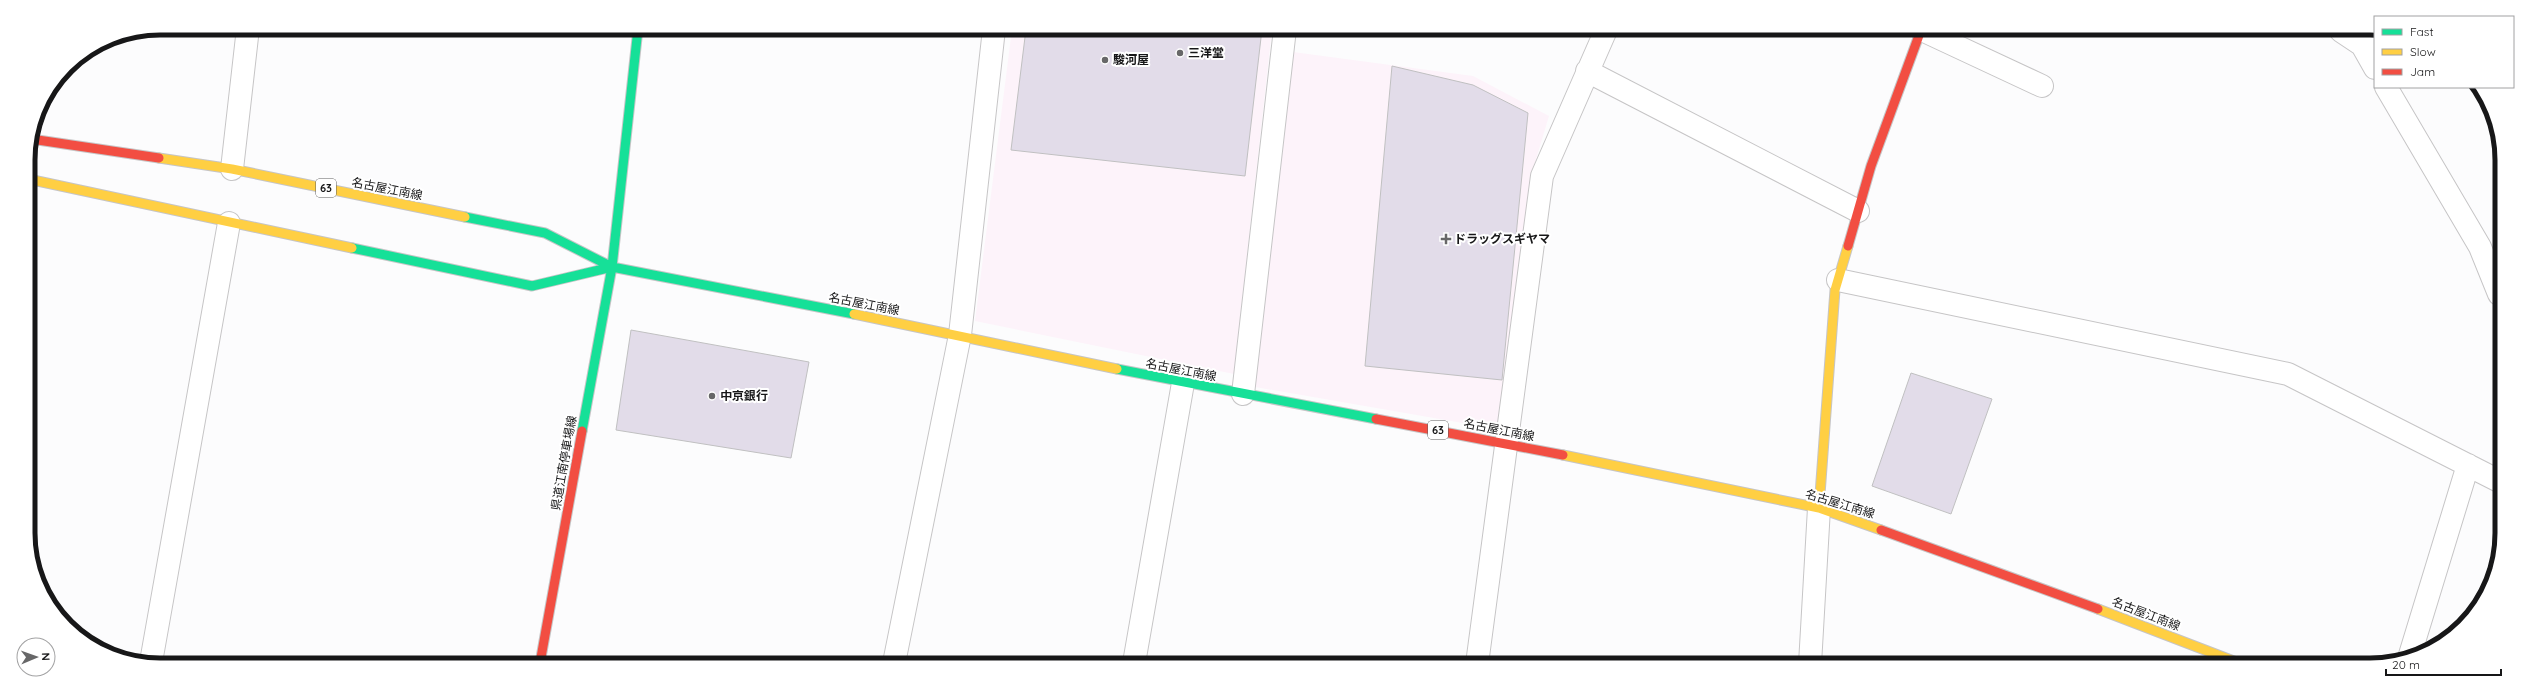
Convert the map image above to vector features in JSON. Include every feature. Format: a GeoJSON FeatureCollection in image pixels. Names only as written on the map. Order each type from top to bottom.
{"type":"FeatureCollection","features":[{"type":"Feature","properties":{"kind":"main road","name":"県道江南停車場線"},"geometry":{"type":"LineString","coordinates":[[541,658],[612,267],[637,35]]}},
{"type":"Feature","properties":{"kind":"main road"},"geometry":{"type":"LineString","coordinates":[[1819,508],[1835,290],[1871,166],[1920,35]]}},
{"type":"Feature","properties":{"kind":"main road","name":"名古屋江南線"},"geometry":{"type":"LineString","coordinates":[[37,140],[232,169],[545,233],[612,267],[960,335],[1183,383],[1505,443],[1819,508],[1988,567],[2226,658]]}},
{"type":"Feature","properties":{"kind":"main road","name":"名古屋江南線"},"geometry":{"type":"LineString","coordinates":[[35,181],[229,223],[532,286],[612,267]]}},
{"type":"Feature","properties":{"kind":"street"},"geometry":{"type":"LineString","coordinates":[[232,169],[247,35]]}},
{"type":"Feature","properties":{"kind":"street"},"geometry":{"type":"LineString","coordinates":[[895,658],[960,335],[993,35]]}},
{"type":"Feature","properties":{"kind":"street"},"geometry":{"type":"LineString","coordinates":[[1243,394],[1284,35]]}},
{"type":"Feature","properties":{"kind":"street"},"geometry":{"type":"LineString","coordinates":[[1478,658],[1505,443],[1542,176],[1604,35]]}},
{"type":"Feature","properties":{"kind":"street"},"geometry":{"type":"LineString","coordinates":[[1933,35],[2042,86]]}},
{"type":"Feature","properties":{"kind":"street"},"geometry":{"type":"LineString","coordinates":[[2350,35],[2368,47],[2374,65]]}},
{"type":"Feature","properties":{"kind":"street"},"geometry":{"type":"LineString","coordinates":[[1587,71],[1858,210]]}},
{"type":"Feature","properties":{"kind":"street"},"geometry":{"type":"LineString","coordinates":[[2387,88],[2480,247],[2495,282]]}},
{"type":"Feature","properties":{"kind":"street"},"geometry":{"type":"LineString","coordinates":[[152,658],[229,223]]}},
{"type":"Feature","properties":{"kind":"street"},"geometry":{"type":"LineString","coordinates":[[1838,280],[2288,374],[2495,479]]}},
{"type":"Feature","properties":{"kind":"street"},"geometry":{"type":"LineString","coordinates":[[1137,658],[1183,383]]}},
{"type":"Feature","properties":{"kind":"street"},"geometry":{"type":"LineString","coordinates":[[2411,651],[2468,465]]}},
{"type":"Feature","properties":{"kind":"street"},"geometry":{"type":"LineString","coordinates":[[1810,658],[1819,508]]}},
{"type":"Feature","properties":{"kind":"shaded area"},"geometry":{"type":"Polygon","coordinates":[[[1011,35],[1271,35],[1234,374],[975,321],[1011,35]]]}},
{"type":"Feature","properties":{"kind":"shaded area"},"geometry":{"type":"Polygon","coordinates":[[[1293,52],[1473,76],[1549,116],[1531,176],[1497,429],[1255,387],[1293,52]]]}},
{"type":"Feature","properties":{"kind":"building"},"geometry":{"type":"Polygon","coordinates":[[[1025,35],[1261,35],[1245,176],[1011,150],[1025,35]]]}},
{"type":"Feature","properties":{"kind":"building","name":"ドラッグスギヤマ"},"geometry":{"type":"Polygon","coordinates":[[[1392,66],[1473,85],[1528,113],[1502,380],[1365,366],[1392,66]]]}},
{"type":"Feature","properties":{"kind":"building","name":"中京銀行"},"geometry":{"type":"Polygon","coordinates":[[[631,330],[809,362],[791,458],[616,430],[631,330]]]}},
{"type":"Feature","properties":{"kind":"building"},"geometry":{"type":"Polygon","coordinates":[[[1911,373],[1992,399],[1951,514],[1872,486],[1911,373]]]}},
{"type":"Feature","properties":{"kind":"traffic: fast"},"geometry":{"type":"LineString","coordinates":[[582,431],[612,267],[637,35]]}},
{"type":"Feature","properties":{"kind":"traffic: fast"},"geometry":{"type":"LineString","coordinates":[[465,217],[545,233],[612,267],[854,314]]}},
{"type":"Feature","properties":{"kind":"traffic: fast"},"geometry":{"type":"LineString","coordinates":[[352,248],[532,286],[612,267]]}},
{"type":"Feature","properties":{"kind":"traffic: fast"},"geometry":{"type":"LineString","coordinates":[[1117,369],[1376,419]]}},
{"type":"Feature","properties":{"kind":"traffic: slow"},"geometry":{"type":"LineString","coordinates":[[159,158],[232,169],[465,217]]}},
{"type":"Feature","properties":{"kind":"traffic: slow"},"geometry":{"type":"LineString","coordinates":[[35,180],[352,248]]}},
{"type":"Feature","properties":{"kind":"traffic: slow"},"geometry":{"type":"LineString","coordinates":[[1819,508],[1835,290],[1848,246]]}},
{"type":"Feature","properties":{"kind":"traffic: slow"},"geometry":{"type":"LineString","coordinates":[[854,314],[1117,369]]}},
{"type":"Feature","properties":{"kind":"traffic: slow"},"geometry":{"type":"LineString","coordinates":[[1563,455],[1819,508],[1881,530]]}},
{"type":"Feature","properties":{"kind":"traffic: slow"},"geometry":{"type":"LineString","coordinates":[[2098,609],[2226,658]]}},
{"type":"Feature","properties":{"kind":"traffic: jam"},"geometry":{"type":"LineString","coordinates":[[1848,246],[1871,166],[1919,35]]}},
{"type":"Feature","properties":{"kind":"traffic: jam"},"geometry":{"type":"LineString","coordinates":[[37,140],[159,158]]}},
{"type":"Feature","properties":{"kind":"traffic: jam"},"geometry":{"type":"LineString","coordinates":[[1376,419],[1563,455]]}},
{"type":"Feature","properties":{"kind":"traffic: jam"},"geometry":{"type":"LineString","coordinates":[[541,658],[582,431]]}},
{"type":"Feature","properties":{"kind":"traffic: jam"},"geometry":{"type":"LineString","coordinates":[[1881,530],[2098,609]]}},
{"type":"Feature","properties":{"kind":"place","name":"三洋堂"},"geometry":{"type":"Point","coordinates":[1180,53]}},
{"type":"Feature","properties":{"kind":"place","name":"駿河屋"},"geometry":{"type":"Point","coordinates":[1105,60]}},
{"type":"Feature","properties":{"kind":"place","name":"ドラッグスギヤマ"},"geometry":{"type":"Point","coordinates":[1446,239]}},
{"type":"Feature","properties":{"kind":"place","name":"中京銀行"},"geometry":{"type":"Point","coordinates":[712,396]}}]}
